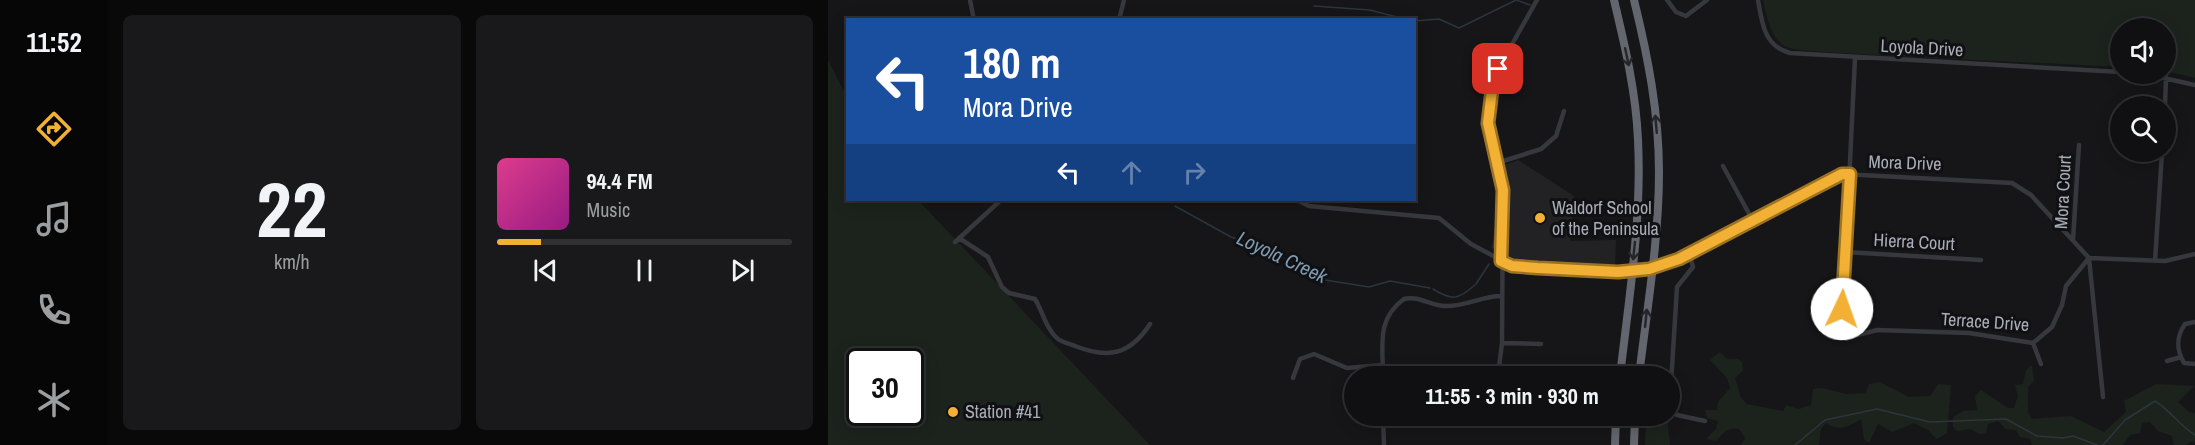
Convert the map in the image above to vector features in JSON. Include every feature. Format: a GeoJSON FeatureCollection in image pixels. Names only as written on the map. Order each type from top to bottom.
{"type":"FeatureCollection","features":[{"type":"Feature","properties":{"kind":"highway"},"geometry":{"type":"LineString","coordinates":[[1614,0],[1631,77],[1639,169],[1636,235],[1621,366]]}},
{"type":"Feature","properties":{"kind":"highway"},"geometry":{"type":"LineString","coordinates":[[1634,0],[1650,74],[1659,170],[1655,235],[1641,366]]}},
{"type":"Feature","properties":{"kind":"highway"},"geometry":{"type":"LineString","coordinates":[[1614,445],[1615,426]]}},
{"type":"Feature","properties":{"kind":"highway"},"geometry":{"type":"LineString","coordinates":[[1634,445],[1635,426]]}},
{"type":"Feature","properties":{"kind":"street"},"geometry":{"type":"LineString","coordinates":[[970,0],[974,18]]}},
{"type":"Feature","properties":{"kind":"street"},"geometry":{"type":"LineString","coordinates":[[1120,18],[1124,0]]}},
{"type":"Feature","properties":{"kind":"street"},"geometry":{"type":"LineString","coordinates":[[1499,366],[1502,342],[1503,190],[1488,123],[1492,90],[1498,69],[1537,0]]}},
{"type":"Feature","properties":{"kind":"street"},"geometry":{"type":"LineString","coordinates":[[1666,0],[1676,12],[1686,15],[1707,0]]}},
{"type":"Feature","properties":{"kind":"street","name":"Loyola Drive"},"geometry":{"type":"LineString","coordinates":[[1758,0],[1768,40],[1778,50],[1801,55],[2110,71]]}},
{"type":"Feature","properties":{"kind":"street"},"geometry":{"type":"LineString","coordinates":[[1845,252],[1855,58]]}},
{"type":"Feature","properties":{"kind":"street"},"geometry":{"type":"LineString","coordinates":[[2176,80],[2195,85]]}},
{"type":"Feature","properties":{"kind":"street"},"geometry":{"type":"LineString","coordinates":[[1497,163],[1541,149],[1556,136],[1564,111]]}},
{"type":"Feature","properties":{"kind":"street","name":"Mora Court"},"geometry":{"type":"LineString","coordinates":[[2073,240],[2079,146]]}},
{"type":"Feature","properties":{"kind":"street"},"geometry":{"type":"LineString","coordinates":[[2155,261],[2161,162]]}},
{"type":"Feature","properties":{"kind":"street"},"geometry":{"type":"LineString","coordinates":[[1723,166],[1753,220]]}},
{"type":"Feature","properties":{"kind":"street","name":"Mora Drive"},"geometry":{"type":"LineString","coordinates":[[1299,201],[1309,206],[1440,218],[1471,244],[1512,266],[1618,272],[1664,265],[1842,174],[2012,183],[2031,195],[2089,258]]}},
{"type":"Feature","properties":{"kind":"street"},"geometry":{"type":"LineString","coordinates":[[1000,201],[957,240],[988,257],[1002,287],[1009,293],[1035,299],[1047,325],[1058,339],[1097,353],[1111,355],[1136,343],[1150,324]]}},
{"type":"Feature","properties":{"kind":"street","name":"Hierra Court"},"geometry":{"type":"LineString","coordinates":[[1845,252],[1981,260]]}},
{"type":"Feature","properties":{"kind":"street","name":"Terrace Drive"},"geometry":{"type":"LineString","coordinates":[[1845,252],[1842,334],[1848,339],[1877,330],[1969,333],[2032,343],[2052,327],[2062,305],[2066,286],[2089,258]]}},
{"type":"Feature","properties":{"kind":"street"},"geometry":{"type":"LineString","coordinates":[[1672,366],[1677,287],[1693,267],[1689,253]]}},
{"type":"Feature","properties":{"kind":"street"},"geometry":{"type":"LineString","coordinates":[[2103,397],[2089,258],[2155,261],[2179,260],[2195,254]]}},
{"type":"Feature","properties":{"kind":"street"},"geometry":{"type":"LineString","coordinates":[[1293,378],[1300,359],[1314,354],[1347,368],[1383,365],[1382,339],[1385,320],[1404,299],[1418,298],[1450,306],[1480,297],[1501,296]]}},
{"type":"Feature","properties":{"kind":"street"},"geometry":{"type":"LineString","coordinates":[[2195,322],[2185,324],[2178,336],[2184,363],[2195,364]]}},
{"type":"Feature","properties":{"kind":"street"},"geometry":{"type":"LineString","coordinates":[[1502,342],[1542,344]]}},
{"type":"Feature","properties":{"kind":"street"},"geometry":{"type":"LineString","coordinates":[[2032,343],[2041,364]]}},
{"type":"Feature","properties":{"kind":"street"},"geometry":{"type":"LineString","coordinates":[[2167,361],[2181,357]]}},
{"type":"Feature","properties":{"kind":"street"},"geometry":{"type":"LineString","coordinates":[[1680,416],[1705,421]]}},
{"type":"Feature","properties":{"kind":"street"},"geometry":{"type":"LineString","coordinates":[[1383,426],[1384,445]]}},
{"type":"Feature","properties":{"kind":"shaded area"},"geometry":{"type":"Polygon","coordinates":[[[1763,0],[2195,0],[2195,78],[2176,73],[2176,18],[2110,18],[2110,66],[1806,51],[1786,46],[1778,41],[1768,19],[1763,0]]]}},
{"type":"Feature","properties":{"kind":"shaded area"},"geometry":{"type":"Polygon","coordinates":[[[828,60],[846,95],[846,201],[919,201],[1150,445],[828,445],[828,60]]]}},
{"type":"Feature","properties":{"kind":"shaded area","name":"Waldorf School of the Peninsula"},"geometry":{"type":"Polygon","coordinates":[[[1518,160],[1574,196],[1570,241],[1616,240],[1615,268],[1548,264],[1507,258],[1508,192],[1502,166],[1518,160]]]}},
{"type":"Feature","properties":{"kind":"shaded area"},"geometry":{"type":"Polygon","coordinates":[[[1720,352],[1727,359],[1738,359],[1742,362],[1743,370],[1735,378],[1741,398],[1747,404],[1783,411],[1786,405],[1799,409],[1811,405],[1813,389],[1822,388],[1846,394],[1866,393],[1869,384],[1880,382],[1909,397],[1930,396],[1938,384],[1951,385],[1947,433],[1937,439],[1928,430],[1914,423],[1892,432],[1878,424],[1869,443],[1864,439],[1861,419],[1839,428],[1826,423],[1821,429],[1819,445],[1741,445],[1745,438],[1739,429],[1726,431],[1716,441],[1706,439],[1716,429],[1718,421],[1707,418],[1705,410],[1717,410],[1718,402],[1730,388],[1727,378],[1710,360],[1720,352]]]}},
{"type":"Feature","properties":{"kind":"shaded area"},"geometry":{"type":"Polygon","coordinates":[[[2032,365],[2034,381],[2028,387],[2028,413],[2032,419],[2071,416],[2104,432],[2126,412],[2124,401],[2156,384],[2194,386],[2178,402],[2189,412],[2195,413],[2195,443],[2192,441],[2186,445],[2174,445],[2172,436],[2158,431],[2150,422],[2142,423],[2140,433],[2130,435],[2123,445],[2032,445],[2030,439],[2020,437],[2016,430],[2006,429],[1998,421],[1988,424],[1986,433],[1979,434],[1971,429],[1957,431],[1953,427],[1953,417],[1963,411],[1977,410],[1975,396],[1981,390],[2008,408],[2014,408],[2018,396],[2015,385],[2023,384],[2026,370],[2032,365]]]}},
{"type":"Feature","properties":{"kind":"shaded area"},"geometry":{"type":"Polygon","coordinates":[[[1646,426],[1668,426],[1670,445],[1645,445],[1646,426]]]}},
{"type":"Feature","properties":{"kind":"waterway"},"geometry":{"type":"LineString","coordinates":[[1416,21],[1439,19],[1459,28],[1516,0],[1530,5]]}},
{"type":"Feature","properties":{"kind":"waterway"},"geometry":{"type":"LineString","coordinates":[[1314,6],[1370,10],[1400,18]]}},
{"type":"Feature","properties":{"kind":"waterway","name":"Loyola Creek"},"geometry":{"type":"LineString","coordinates":[[1481,124],[1499,200],[1493,248]]}},
{"type":"Feature","properties":{"kind":"waterway","name":"Loyola Creek"},"geometry":{"type":"LineString","coordinates":[[1175,206],[1231,237],[1264,247],[1325,280],[1369,287],[1390,281],[1430,288]]}},
{"type":"Feature","properties":{"kind":"waterway","name":"Loyola Creek"},"geometry":{"type":"LineString","coordinates":[[1476,284],[1489,264]]}},
{"type":"Feature","properties":{"kind":"waterway","name":"Loyola Creek"},"geometry":{"type":"LineString","coordinates":[[1433,289],[1445,296],[1455,297],[1464,294],[1475,285]]}},
{"type":"Feature","properties":{"kind":"waterway"},"geometry":{"type":"LineString","coordinates":[[2103,445],[2125,420],[2155,401],[2195,435]]}},
{"type":"Feature","properties":{"kind":"waterway"},"geometry":{"type":"LineString","coordinates":[[1795,445],[1825,420],[1877,409],[1930,422],[2006,419],[2037,436],[2063,438],[2073,436],[2097,445]]}},
{"type":"Feature","properties":{"kind":"place","name":"Waldorf School of the Peninsula"},"geometry":{"type":"Point","coordinates":[1540,218]}},
{"type":"Feature","properties":{"kind":"place","name":"Station #41"},"geometry":{"type":"Point","coordinates":[953,412]}},
{"type":"Feature","properties":{"kind":"route"},"geometry":{"type":"LineString","coordinates":[[1498,69],[1492,90],[1488,123],[1503,190],[1501,261],[1512,266],[1538,268],[1618,272],[1649,269],[1679,259],[1842,174],[1850,174],[1842,309]]}}]}
